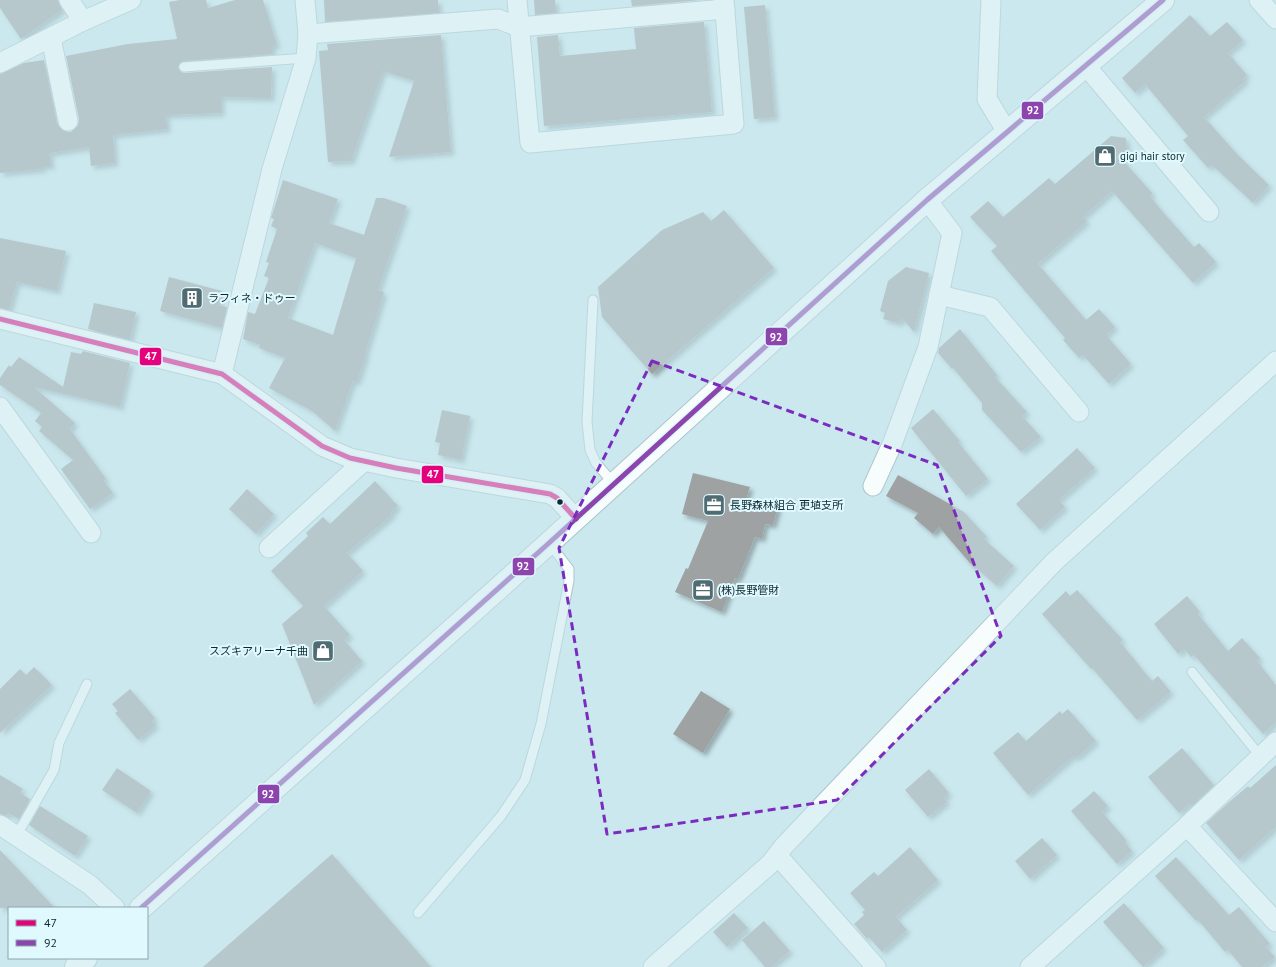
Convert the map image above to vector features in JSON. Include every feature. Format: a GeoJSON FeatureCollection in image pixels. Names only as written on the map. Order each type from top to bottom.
{"type":"FeatureCollection","features":[{"type":"Feature","properties":{"kind":"street"},"geometry":{"type":"LineString","coordinates":[[69,0],[83,21]]}},
{"type":"Feature","properties":{"kind":"street"},"geometry":{"type":"LineString","coordinates":[[0,64],[83,21],[131,0]]}},
{"type":"Feature","properties":{"kind":"street"},"geometry":{"type":"LineString","coordinates":[[222,374],[272,169],[306,58],[308,34],[305,0]]}},
{"type":"Feature","properties":{"kind":"street"},"geometry":{"type":"LineString","coordinates":[[308,34],[498,18],[519,26],[725,4],[734,124],[530,143],[519,26],[516,0]]}},
{"type":"Feature","properties":{"kind":"street"},"geometry":{"type":"LineString","coordinates":[[991,0],[987,99],[1007,132]]}},
{"type":"Feature","properties":{"kind":"street"},"geometry":{"type":"LineString","coordinates":[[142,907],[576,519],[927,200],[1163,0]]}},
{"type":"Feature","properties":{"kind":"street"},"geometry":{"type":"LineString","coordinates":[[1259,0],[1276,19]]}},
{"type":"Feature","properties":{"kind":"street"},"geometry":{"type":"LineString","coordinates":[[51,38],[68,121]]}},
{"type":"Feature","properties":{"kind":"street"},"geometry":{"type":"LineString","coordinates":[[1086,66],[1209,212]]}},
{"type":"Feature","properties":{"kind":"street"},"geometry":{"type":"LineString","coordinates":[[873,486],[893,442],[928,347],[952,233],[927,200]]}},
{"type":"Feature","properties":{"kind":"street"},"geometry":{"type":"LineString","coordinates":[[939,295],[990,307],[1079,412]]}},
{"type":"Feature","properties":{"kind":"street"},"geometry":{"type":"LineString","coordinates":[[0,319],[222,374],[322,446],[350,458],[550,494],[557,498],[576,519]]}},
{"type":"Feature","properties":{"kind":"street"},"geometry":{"type":"LineString","coordinates":[[653,967],[770,864],[1054,562],[1276,361]]}},
{"type":"Feature","properties":{"kind":"street"},"geometry":{"type":"LineString","coordinates":[[0,407],[91,534]]}},
{"type":"Feature","properties":{"kind":"street"},"geometry":{"type":"LineString","coordinates":[[269,548],[364,461]]}},
{"type":"Feature","properties":{"kind":"street"},"geometry":{"type":"LineString","coordinates":[[1030,967],[1187,826],[1276,742]]}},
{"type":"Feature","properties":{"kind":"street"},"geometry":{"type":"LineString","coordinates":[[1187,826],[1276,922]]}},
{"type":"Feature","properties":{"kind":"street"},"geometry":{"type":"LineString","coordinates":[[7,830],[90,885],[114,907]]}},
{"type":"Feature","properties":{"kind":"street"},"geometry":{"type":"LineString","coordinates":[[777,855],[876,967]]}},
{"type":"Feature","properties":{"kind":"street"},"geometry":{"type":"LineString","coordinates":[[76,967],[85,959]]}},
{"type":"Feature","properties":{"kind":"lane"},"geometry":{"type":"LineString","coordinates":[[184,66],[306,58]]}},
{"type":"Feature","properties":{"kind":"lane"},"geometry":{"type":"LineString","coordinates":[[593,300],[587,422],[590,450],[596,463],[614,484]]}},
{"type":"Feature","properties":{"kind":"lane"},"geometry":{"type":"LineString","coordinates":[[418,913],[501,816],[525,780],[542,724],[569,581],[569,569],[549,543]]}},
{"type":"Feature","properties":{"kind":"lane"},"geometry":{"type":"LineString","coordinates":[[1192,672],[1260,756]]}},
{"type":"Feature","properties":{"kind":"lane"},"geometry":{"type":"LineString","coordinates":[[7,830],[22,826],[54,770],[59,743],[87,684]]}},
{"type":"Feature","properties":{"kind":"highlighted area"},"geometry":{"type":"Polygon","coordinates":[[[652,361],[937,465],[1001,636],[837,800],[607,834],[559,548],[652,361]]]}},
{"type":"Feature","properties":{"kind":"building"},"geometry":{"type":"Polygon","coordinates":[[[0,0],[58,0],[62,10],[21,39],[0,8],[0,0]]]}},
{"type":"Feature","properties":{"kind":"building"},"geometry":{"type":"Polygon","coordinates":[[[180,0],[206,0],[208,8],[235,0],[263,0],[277,45],[272,46],[272,54],[184,61],[179,64],[178,68],[184,73],[272,67],[271,98],[221,97],[221,113],[166,115],[167,129],[113,135],[115,163],[91,166],[89,147],[50,153],[51,166],[42,166],[43,169],[0,173],[0,74],[24,63],[44,60],[57,124],[64,131],[71,132],[78,125],[79,119],[66,56],[128,44],[177,39],[169,2],[180,0]]]}},
{"type":"Feature","properties":{"kind":"building"},"geometry":{"type":"Polygon","coordinates":[[[324,0],[438,0],[439,13],[325,22],[324,0]]]}},
{"type":"Feature","properties":{"kind":"building"},"geometry":{"type":"Polygon","coordinates":[[[534,0],[555,0],[556,13],[535,15],[534,0]]]}},
{"type":"Feature","properties":{"kind":"building"},"geometry":{"type":"Polygon","coordinates":[[[631,0],[702,0],[632,6],[631,0]]]}},
{"type":"Feature","properties":{"kind":"building"},"geometry":{"type":"Polygon","coordinates":[[[765,5],[775,117],[754,119],[744,7],[765,5]]]}},
{"type":"Feature","properties":{"kind":"building"},"geometry":{"type":"Polygon","coordinates":[[[1190,15],[1210,36],[1227,22],[1243,40],[1228,53],[1247,75],[1243,79],[1245,81],[1204,117],[1238,155],[1269,185],[1253,203],[1212,165],[1208,168],[1183,140],[1188,136],[1145,84],[1135,93],[1122,78],[1190,15]]]}},
{"type":"Feature","properties":{"kind":"building"},"geometry":{"type":"Polygon","coordinates":[[[704,22],[712,112],[544,126],[537,37],[558,35],[560,56],[636,49],[634,28],[704,22]]]}},
{"type":"Feature","properties":{"kind":"building"},"geometry":{"type":"Polygon","coordinates":[[[441,35],[451,152],[389,157],[414,81],[383,71],[351,161],[328,162],[319,51],[328,50],[327,44],[441,35]]]}},
{"type":"Feature","properties":{"kind":"building"},"geometry":{"type":"Polygon","coordinates":[[[1111,136],[1126,138],[1127,151],[1120,157],[1153,194],[1150,196],[1194,247],[1199,243],[1216,262],[1193,283],[1112,191],[1083,217],[1087,221],[1038,264],[1086,320],[1099,309],[1115,327],[1106,335],[1131,364],[1109,384],[1083,355],[1079,358],[1063,340],[1065,338],[991,251],[997,246],[970,217],[988,201],[1003,217],[1049,178],[1055,184],[1111,136]]]}},
{"type":"Feature","properties":{"kind":"building"},"geometry":{"type":"Polygon","coordinates":[[[283,180],[338,199],[329,223],[364,235],[376,198],[384,198],[407,206],[378,290],[384,292],[365,354],[366,355],[357,382],[353,381],[335,431],[312,411],[269,388],[285,358],[259,348],[260,345],[243,339],[248,312],[255,314],[269,278],[264,276],[269,263],[266,262],[277,229],[271,226],[274,219],[271,218],[283,180]],[[315,243],[288,318],[333,335],[356,258],[315,243]]]}},
{"type":"Feature","properties":{"kind":"building"},"geometry":{"type":"Polygon","coordinates":[[[724,210],[774,268],[652,374],[602,317],[598,287],[662,230],[703,212],[711,221],[724,210]]]}},
{"type":"Feature","properties":{"kind":"building"},"geometry":{"type":"Polygon","coordinates":[[[0,238],[66,251],[57,291],[17,282],[9,310],[0,308],[0,238]]]}},
{"type":"Feature","properties":{"kind":"building"},"geometry":{"type":"Polygon","coordinates":[[[906,267],[929,273],[914,332],[903,319],[898,323],[883,319],[885,313],[880,311],[888,281],[906,267]]]}},
{"type":"Feature","properties":{"kind":"building","name":"ラフィネ・ドゥー"},"geometry":{"type":"Polygon","coordinates":[[[169,277],[222,291],[218,305],[227,307],[222,328],[160,311],[169,277]]]}},
{"type":"Feature","properties":{"kind":"building"},"geometry":{"type":"Polygon","coordinates":[[[94,303],[136,312],[130,340],[88,329],[94,303]]]}},
{"type":"Feature","properties":{"kind":"building"},"geometry":{"type":"Polygon","coordinates":[[[960,329],[997,375],[995,377],[1027,412],[1022,416],[1041,437],[1021,452],[982,410],[982,403],[953,368],[952,369],[938,353],[939,348],[960,329]]]}},
{"type":"Feature","properties":{"kind":"building"},"geometry":{"type":"Polygon","coordinates":[[[83,351],[130,363],[120,407],[34,387],[75,423],[70,429],[106,479],[104,481],[113,493],[90,509],[61,469],[73,460],[39,431],[42,427],[35,421],[41,413],[0,385],[0,378],[9,365],[11,367],[19,357],[63,387],[71,352],[81,354],[83,351]]]}},
{"type":"Feature","properties":{"kind":"building"},"geometry":{"type":"Polygon","coordinates":[[[933,409],[960,441],[958,442],[988,479],[966,496],[911,428],[933,409]]]}},
{"type":"Feature","properties":{"kind":"building"},"geometry":{"type":"Polygon","coordinates":[[[442,410],[470,416],[461,460],[438,455],[440,443],[435,442],[442,410]]]}},
{"type":"Feature","properties":{"kind":"building"},"geometry":{"type":"Polygon","coordinates":[[[1077,448],[1095,468],[1059,500],[1065,507],[1040,530],[1016,504],[1077,448]]]}},
{"type":"Feature","properties":{"kind":"building"},"geometry":{"type":"Polygon","coordinates":[[[693,473],[750,487],[746,499],[778,507],[773,525],[765,524],[762,539],[755,537],[738,579],[735,578],[722,612],[675,592],[686,568],[688,569],[708,521],[682,514],[693,473]]]}},
{"type":"Feature","properties":{"kind":"building"},"geometry":{"type":"Polygon","coordinates":[[[898,475],[964,512],[987,537],[984,539],[1014,566],[997,586],[970,563],[939,527],[933,534],[914,518],[918,513],[886,496],[898,475]]]}},
{"type":"Feature","properties":{"kind":"building"},"geometry":{"type":"Polygon","coordinates":[[[375,481],[398,506],[391,513],[392,515],[347,553],[363,571],[324,606],[350,635],[344,640],[362,661],[314,705],[282,624],[303,606],[271,571],[308,536],[306,533],[323,517],[330,524],[375,481]]]}},
{"type":"Feature","properties":{"kind":"building"},"geometry":{"type":"Polygon","coordinates":[[[247,489],[274,514],[256,534],[229,509],[247,489]]]}},
{"type":"Feature","properties":{"kind":"building"},"geometry":{"type":"Polygon","coordinates":[[[1077,590],[1123,640],[1120,642],[1152,681],[1158,676],[1171,692],[1137,720],[1042,614],[1066,591],[1070,596],[1077,590]]]}},
{"type":"Feature","properties":{"kind":"building"},"geometry":{"type":"Polygon","coordinates":[[[1187,596],[1200,612],[1198,614],[1228,651],[1242,638],[1260,658],[1257,661],[1276,685],[1276,722],[1263,734],[1194,655],[1191,657],[1184,649],[1178,654],[1154,624],[1187,596]]]}},
{"type":"Feature","properties":{"kind":"building"},"geometry":{"type":"Polygon","coordinates":[[[34,667],[52,685],[0,733],[0,689],[20,669],[26,675],[34,667]]]}},
{"type":"Feature","properties":{"kind":"building"},"geometry":{"type":"Polygon","coordinates":[[[130,689],[155,718],[152,721],[156,725],[138,740],[115,713],[118,711],[112,704],[130,689]]]}},
{"type":"Feature","properties":{"kind":"building"},"geometry":{"type":"Polygon","coordinates":[[[701,691],[730,709],[703,753],[673,734],[701,691]]]}},
{"type":"Feature","properties":{"kind":"building"},"geometry":{"type":"Polygon","coordinates":[[[1068,709],[1096,741],[1080,755],[1075,758],[1073,756],[1028,795],[993,753],[1018,732],[1026,741],[1060,711],[1062,714],[1068,709]]]}},
{"type":"Feature","properties":{"kind":"building"},"geometry":{"type":"Polygon","coordinates":[[[1182,748],[1214,785],[1192,806],[1189,804],[1179,813],[1148,777],[1182,748]]]}},
{"type":"Feature","properties":{"kind":"building"},"geometry":{"type":"Polygon","coordinates":[[[1276,765],[1276,827],[1239,860],[1206,823],[1248,786],[1250,788],[1276,765]]]}},
{"type":"Feature","properties":{"kind":"building"},"geometry":{"type":"Polygon","coordinates":[[[117,768],[151,791],[137,813],[102,790],[117,768]]]}},
{"type":"Feature","properties":{"kind":"building"},"geometry":{"type":"Polygon","coordinates":[[[929,769],[949,793],[944,798],[947,802],[928,817],[905,790],[929,769]]]}},
{"type":"Feature","properties":{"kind":"building"},"geometry":{"type":"Polygon","coordinates":[[[0,775],[23,789],[20,793],[30,799],[19,819],[8,813],[6,816],[0,814],[0,775]]]}},
{"type":"Feature","properties":{"kind":"building"},"geometry":{"type":"Polygon","coordinates":[[[1094,791],[1108,806],[1102,812],[1127,841],[1125,842],[1132,851],[1117,864],[1071,811],[1094,791]]]}},
{"type":"Feature","properties":{"kind":"building"},"geometry":{"type":"Polygon","coordinates":[[[40,806],[88,836],[75,856],[29,825],[40,806]]]}},
{"type":"Feature","properties":{"kind":"building"},"geometry":{"type":"Polygon","coordinates":[[[1042,838],[1057,855],[1030,879],[1015,861],[1042,838]]]}},
{"type":"Feature","properties":{"kind":"building"},"geometry":{"type":"Polygon","coordinates":[[[910,847],[938,880],[896,917],[907,930],[882,952],[869,937],[867,939],[854,924],[864,915],[862,912],[865,910],[850,893],[874,872],[878,876],[910,847]]]}},
{"type":"Feature","properties":{"kind":"building"},"geometry":{"type":"Polygon","coordinates":[[[0,850],[54,907],[0,908],[0,850]]]}},
{"type":"Feature","properties":{"kind":"building"},"geometry":{"type":"Polygon","coordinates":[[[332,854],[431,967],[203,967],[332,854]]]}},
{"type":"Feature","properties":{"kind":"building"},"geometry":{"type":"Polygon","coordinates":[[[1176,857],[1229,915],[1239,907],[1270,944],[1266,947],[1275,957],[1262,967],[1242,967],[1228,950],[1225,952],[1198,920],[1196,921],[1155,876],[1176,857]]]}},
{"type":"Feature","properties":{"kind":"building"},"geometry":{"type":"Polygon","coordinates":[[[1124,903],[1164,948],[1143,967],[1103,922],[1124,903]]]}},
{"type":"Feature","properties":{"kind":"building"},"geometry":{"type":"Polygon","coordinates":[[[734,913],[748,928],[727,947],[713,932],[734,913]]]}},
{"type":"Feature","properties":{"kind":"building"},"geometry":{"type":"Polygon","coordinates":[[[764,921],[790,951],[771,967],[765,967],[742,940],[764,921]]]}},
{"type":"Feature","properties":{"kind":"transit line","name":"92"},"geometry":{"type":"LineString","coordinates":[[142,907],[549,543],[927,200],[1163,0]]}},
{"type":"Feature","properties":{"kind":"transit line","name":"47"},"geometry":{"type":"LineString","coordinates":[[0,319],[222,374],[322,446],[350,458],[396,468],[550,494],[557,498],[576,519]]}},
{"type":"Feature","properties":{"kind":"place","name":"gigi hair story"},"geometry":{"type":"Point","coordinates":[1105,156]}},
{"type":"Feature","properties":{"kind":"place","name":"ラフィネ・ドゥー"},"geometry":{"type":"Point","coordinates":[192,298]}},
{"type":"Feature","properties":{"kind":"place","name":"長野森林組合 更埴支所"},"geometry":{"type":"Point","coordinates":[714,505]}},
{"type":"Feature","properties":{"kind":"place","name":"(株)長野管財"},"geometry":{"type":"Point","coordinates":[703,590]}},
{"type":"Feature","properties":{"kind":"place","name":"スズキアリーナ千曲"},"geometry":{"type":"Point","coordinates":[323,651]}}]}
